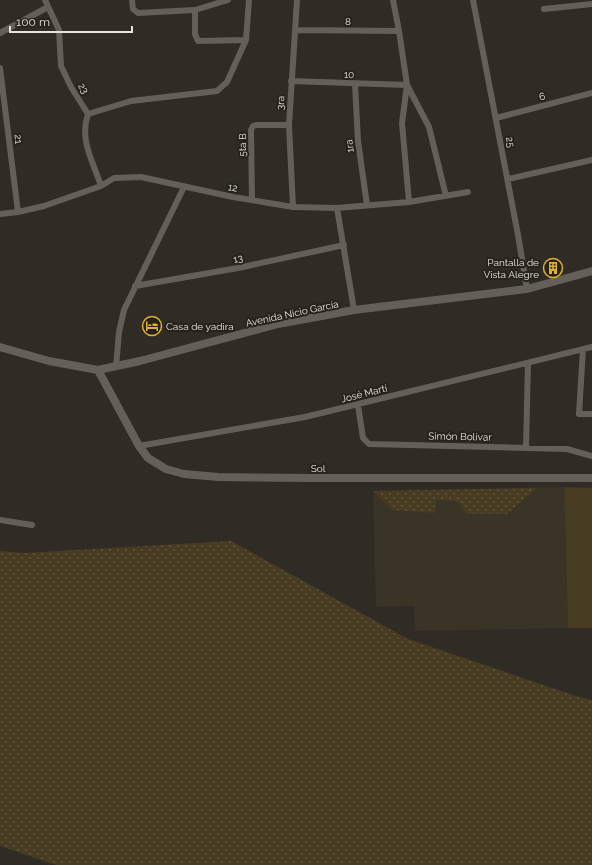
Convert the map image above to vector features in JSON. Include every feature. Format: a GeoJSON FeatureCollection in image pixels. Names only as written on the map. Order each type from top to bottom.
{"type":"FeatureCollection","features":[{"type":"Feature","properties":{"kind":"street","name":"23"},"geometry":{"type":"LineString","coordinates":[[45,0],[59,30],[61,66],[71,87],[88,114]]}},
{"type":"Feature","properties":{"kind":"street"},"geometry":{"type":"LineString","coordinates":[[132,0],[133,9],[138,13],[195,10],[227,0]]}},
{"type":"Feature","properties":{"kind":"street"},"geometry":{"type":"LineString","coordinates":[[101,186],[87,148],[85,124],[88,114],[131,101],[217,91],[223,87],[227,82],[246,40],[249,0]]}},
{"type":"Feature","properties":{"kind":"street","name":"3ra"},"geometry":{"type":"LineString","coordinates":[[293,207],[289,125],[297,0]]}},
{"type":"Feature","properties":{"kind":"street"},"geometry":{"type":"LineString","coordinates":[[393,0],[407,85],[402,123],[409,202]]}},
{"type":"Feature","properties":{"kind":"street","name":"25"},"geometry":{"type":"LineString","coordinates":[[473,0],[508,179],[527,289]]}},
{"type":"Feature","properties":{"kind":"street"},"geometry":{"type":"LineString","coordinates":[[544,9],[592,4]]}},
{"type":"Feature","properties":{"kind":"street"},"geometry":{"type":"LineString","coordinates":[[0,33],[48,7]]}},
{"type":"Feature","properties":{"kind":"street"},"geometry":{"type":"LineString","coordinates":[[195,10],[195,34],[198,41],[246,40]]}},
{"type":"Feature","properties":{"kind":"street","name":"8"},"geometry":{"type":"LineString","coordinates":[[296,30],[399,31]]}},
{"type":"Feature","properties":{"kind":"street","name":"21"},"geometry":{"type":"LineString","coordinates":[[0,68],[18,212]]}},
{"type":"Feature","properties":{"kind":"street","name":"10"},"geometry":{"type":"LineString","coordinates":[[291,82],[407,85]]}},
{"type":"Feature","properties":{"kind":"street","name":"1ra"},"geometry":{"type":"LineString","coordinates":[[355,84],[358,141],[367,205]]}},
{"type":"Feature","properties":{"kind":"street"},"geometry":{"type":"LineString","coordinates":[[407,85],[429,127],[446,196]]}},
{"type":"Feature","properties":{"kind":"street","name":"6"},"geometry":{"type":"LineString","coordinates":[[496,118],[592,93]]}},
{"type":"Feature","properties":{"kind":"street","name":"5ta B"},"geometry":{"type":"LineString","coordinates":[[252,200],[251,130],[256,124],[289,125]]}},
{"type":"Feature","properties":{"kind":"street"},"geometry":{"type":"LineString","coordinates":[[508,179],[592,160]]}},
{"type":"Feature","properties":{"kind":"street","name":"12"},"geometry":{"type":"LineString","coordinates":[[0,214],[18,212],[44,206],[101,186],[114,178],[141,177],[184,187],[293,207],[337,208],[409,202],[468,192]]}},
{"type":"Feature","properties":{"kind":"street"},"geometry":{"type":"LineString","coordinates":[[116,367],[120,325],[124,310],[184,187]]}},
{"type":"Feature","properties":{"kind":"street"},"geometry":{"type":"LineString","coordinates":[[337,208],[354,310]]}},
{"type":"Feature","properties":{"kind":"street","name":"13"},"geometry":{"type":"LineString","coordinates":[[136,286],[238,268],[344,245]]}},
{"type":"Feature","properties":{"kind":"street","name":"Avenida Nicio García"},"geometry":{"type":"LineString","coordinates":[[0,347],[49,361],[98,370],[116,367],[278,324],[354,310],[527,289],[592,271]]}},
{"type":"Feature","properties":{"kind":"street","name":"José Martí"},"geometry":{"type":"LineString","coordinates":[[139,446],[305,417],[592,347]]}},
{"type":"Feature","properties":{"kind":"street"},"geometry":{"type":"LineString","coordinates":[[583,349],[579,414],[592,414]]}},
{"type":"Feature","properties":{"kind":"street"},"geometry":{"type":"LineString","coordinates":[[526,448],[528,363]]}},
{"type":"Feature","properties":{"kind":"street","name":"Sol"},"geometry":{"type":"LineString","coordinates":[[98,370],[139,446],[148,458],[166,469],[184,474],[218,477],[308,478],[592,478]]}},
{"type":"Feature","properties":{"kind":"street","name":"Simón Bolívar"},"geometry":{"type":"LineString","coordinates":[[358,405],[363,438],[369,444],[567,449],[592,456]]}},
{"type":"Feature","properties":{"kind":"street"},"geometry":{"type":"LineString","coordinates":[[0,520],[32,525]]}},
{"type":"Feature","properties":{"kind":"shaded area"},"geometry":{"type":"Polygon","coordinates":[[[564,487],[568,628],[415,631],[414,606],[376,607],[373,491],[564,487]]]}},
{"type":"Feature","properties":{"kind":"shaded area"},"geometry":{"type":"Polygon","coordinates":[[[564,487],[592,488],[592,628],[568,628],[564,487]]]}},
{"type":"Feature","properties":{"kind":"shaded area"},"geometry":{"type":"Polygon","coordinates":[[[537,488],[507,514],[467,514],[458,501],[436,500],[435,513],[393,510],[373,491],[537,488]]]}},
{"type":"Feature","properties":{"kind":"shaded area"},"geometry":{"type":"Polygon","coordinates":[[[231,541],[408,639],[579,697],[592,700],[592,865],[56,865],[0,846],[0,551],[24,553],[231,541]]]}},
{"type":"Feature","properties":{"kind":"place","name":"Pantalla de Vista Alegre"},"geometry":{"type":"Point","coordinates":[553,268]}},
{"type":"Feature","properties":{"kind":"place","name":"Casa de yadira"},"geometry":{"type":"Point","coordinates":[152,326]}}]}
